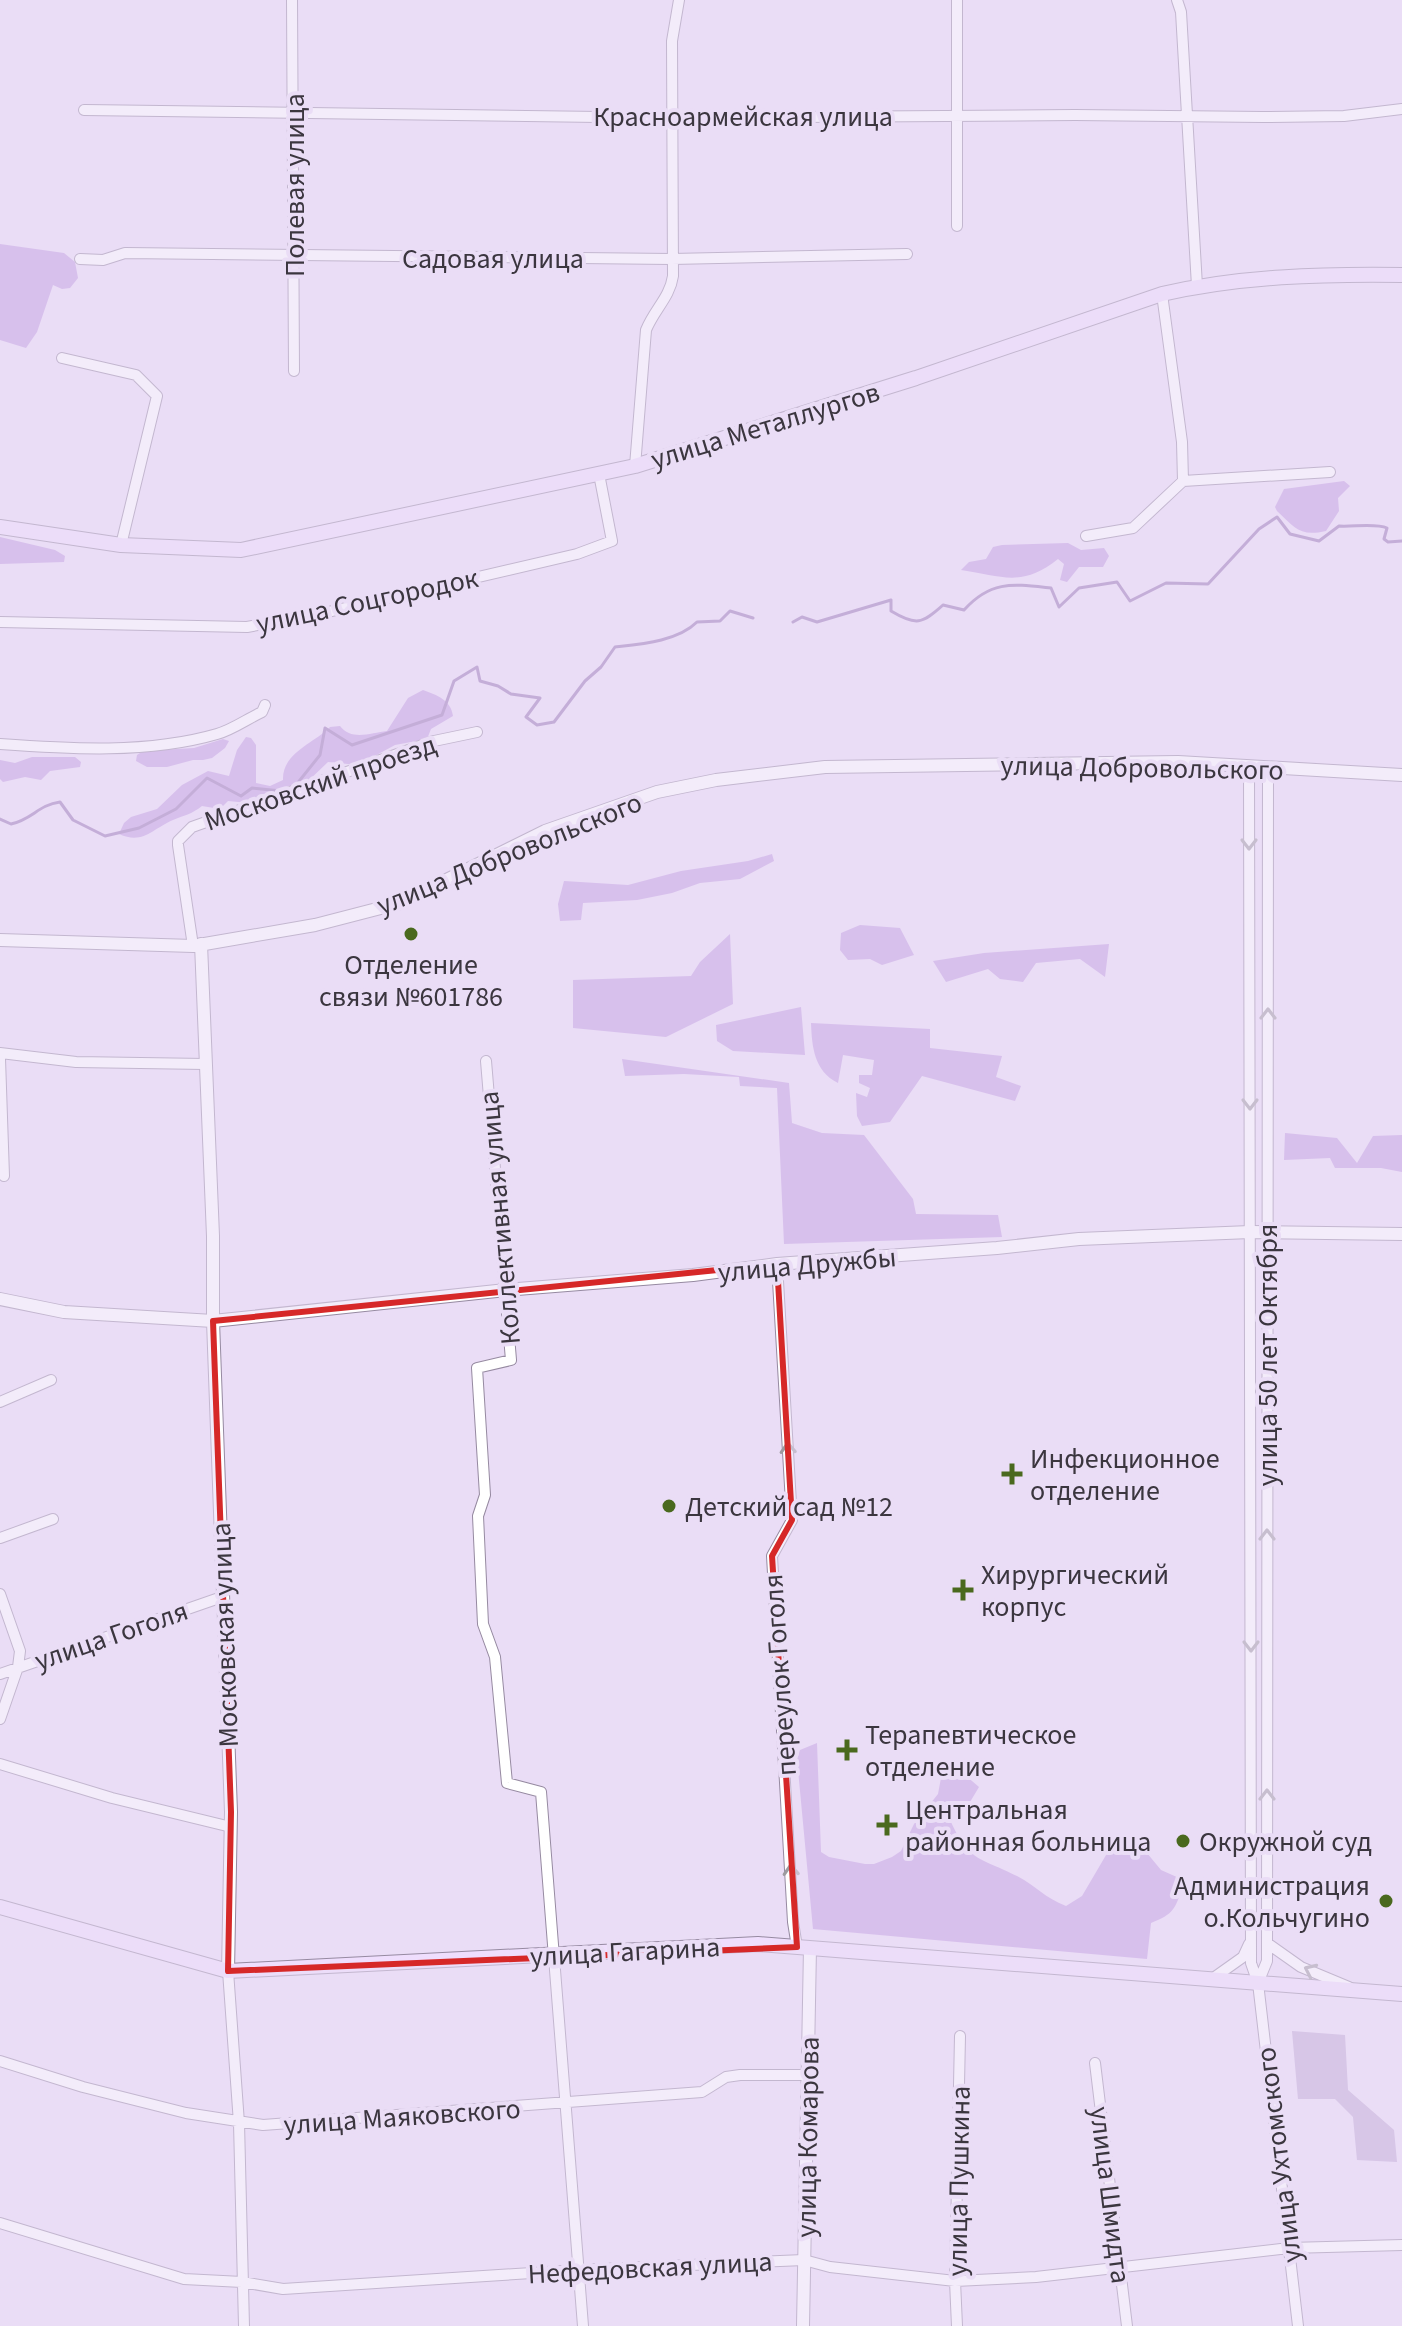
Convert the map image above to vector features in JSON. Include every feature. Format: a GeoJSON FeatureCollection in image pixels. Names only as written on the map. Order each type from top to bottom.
{"type":"FeatureCollection","features":[{"type":"Feature","properties":{"kind":"main road","name":"улица Металлургов"},"geometry":{"type":"LineString","coordinates":[[0,527],[121,545],[241,550],[635,466],[916,378],[1162,294],[1197,286],[1304,274],[1402,275]]}},
{"type":"Feature","properties":{"kind":"main road","name":"улица Гагарина"},"geometry":{"type":"LineString","coordinates":[[0,1907],[228,1971],[758,1944],[1402,1994]]}},
{"type":"Feature","properties":{"kind":"street","name":"Полевая улица"},"geometry":{"type":"LineString","coordinates":[[292,0],[294,371]]}},
{"type":"Feature","properties":{"kind":"street"},"geometry":{"type":"LineString","coordinates":[[635,466],[646,330],[653,312],[671,289],[672,41],[679,0]]}},
{"type":"Feature","properties":{"kind":"street"},"geometry":{"type":"LineString","coordinates":[[957,0],[957,226]]}},
{"type":"Feature","properties":{"kind":"street"},"geometry":{"type":"LineString","coordinates":[[1177,0],[1181,12],[1197,286]]}},
{"type":"Feature","properties":{"kind":"street","name":"Красноармейская улица"},"geometry":{"type":"LineString","coordinates":[[84,110],[673,118],[1344,116],[1402,109]]}},
{"type":"Feature","properties":{"kind":"street","name":"Садовая улица"},"geometry":{"type":"LineString","coordinates":[[80,259],[103,260],[125,253],[672,259],[907,254]]}},
{"type":"Feature","properties":{"kind":"street"},"geometry":{"type":"LineString","coordinates":[[1162,294],[1182,442],[1183,481]]}},
{"type":"Feature","properties":{"kind":"street"},"geometry":{"type":"LineString","coordinates":[[62,358],[136,375],[157,396],[121,545]]}},
{"type":"Feature","properties":{"kind":"street"},"geometry":{"type":"LineString","coordinates":[[1086,536],[1133,528],[1183,481],[1330,472]]}},
{"type":"Feature","properties":{"kind":"street","name":"улица Соцгородок"},"geometry":{"type":"LineString","coordinates":[[0,622],[247,627],[328,612],[577,554],[612,541],[599,474]]}},
{"type":"Feature","properties":{"kind":"street"},"geometry":{"type":"LineString","coordinates":[[0,744],[67,748],[163,744],[219,734],[262,712],[265,705]]}},
{"type":"Feature","properties":{"kind":"street","name":"Московский проезд"},"geometry":{"type":"LineString","coordinates":[[197,945],[178,845],[178,841],[192,827],[434,741],[477,732]]}},
{"type":"Feature","properties":{"kind":"street","name":"улица Добровольского"},"geometry":{"type":"LineString","coordinates":[[0,940],[197,945],[315,925],[400,903],[545,831],[657,792],[716,780],[825,767],[1178,762],[1402,775]]}},
{"type":"Feature","properties":{"kind":"street","name":"улица 50 лет Октября"},"geometry":{"type":"LineString","coordinates":[[1249,766],[1251,1963],[1258,1983]]}},
{"type":"Feature","properties":{"kind":"street","name":"улица 50 лет Октября"},"geometry":{"type":"LineString","coordinates":[[1258,1983],[1267,1961],[1268,767]]}},
{"type":"Feature","properties":{"kind":"street","name":"Московская улица"},"geometry":{"type":"LineString","coordinates":[[197,945],[213,1236],[213,1321],[231,1827],[228,1971],[239,2123],[244,2326]]}},
{"type":"Feature","properties":{"kind":"street"},"geometry":{"type":"LineString","coordinates":[[0,1053],[76,1062],[205,1064]]}},
{"type":"Feature","properties":{"kind":"street"},"geometry":{"type":"LineString","coordinates":[[0,1059],[4,1176]]}},
{"type":"Feature","properties":{"kind":"street","name":"Коллективная улица"},"geometry":{"type":"LineString","coordinates":[[486,1061],[511,1360],[477,1368],[485,1495],[478,1516],[483,1624],[495,1657],[507,1783],[541,1792],[583,2326]]}},
{"type":"Feature","properties":{"kind":"street","name":"улица Дружбы"},"geometry":{"type":"LineString","coordinates":[[0,1299],[64,1312],[213,1321],[506,1290],[693,1275],[777,1264],[1079,1239],[1250,1232],[1402,1234]]}},
{"type":"Feature","properties":{"kind":"street","name":"переулок Гоголя"},"geometry":{"type":"LineString","coordinates":[[777,1264],[792,1520],[772,1556],[793,1922],[804,1948]]}},
{"type":"Feature","properties":{"kind":"street"},"geometry":{"type":"LineString","coordinates":[[0,1402],[51,1380]]}},
{"type":"Feature","properties":{"kind":"street"},"geometry":{"type":"LineString","coordinates":[[0,1538],[53,1519]]}},
{"type":"Feature","properties":{"kind":"street"},"geometry":{"type":"LineString","coordinates":[[0,1594],[20,1651],[18,1667],[0,1719]]}},
{"type":"Feature","properties":{"kind":"street","name":"улица Гоголя"},"geometry":{"type":"LineString","coordinates":[[0,1674],[222,1597]]}},
{"type":"Feature","properties":{"kind":"street"},"geometry":{"type":"LineString","coordinates":[[0,1764],[112,1798],[231,1827]]}},
{"type":"Feature","properties":{"kind":"street"},"geometry":{"type":"LineString","coordinates":[[1211,1980],[1243,1957],[1251,1939]]}},
{"type":"Feature","properties":{"kind":"street"},"geometry":{"type":"LineString","coordinates":[[1267,1943],[1301,1967],[1358,1991]]}},
{"type":"Feature","properties":{"kind":"street","name":"улица Комарова"},"geometry":{"type":"LineString","coordinates":[[803,2326],[808,2075],[804,1948]]}},
{"type":"Feature","properties":{"kind":"street","name":"улица Ухтомского"},"geometry":{"type":"LineString","coordinates":[[1258,1983],[1298,2326]]}},
{"type":"Feature","properties":{"kind":"street","name":"улица Пушкина"},"geometry":{"type":"LineString","coordinates":[[957,2326],[955,2281],[960,2036]]}},
{"type":"Feature","properties":{"kind":"street","name":"улица Маяковского"},"geometry":{"type":"LineString","coordinates":[[0,2061],[83,2087],[186,2113],[263,2125],[702,2092],[726,2077],[808,2075]]}},
{"type":"Feature","properties":{"kind":"street","name":"улица Шмидта"},"geometry":{"type":"LineString","coordinates":[[1095,2063],[1127,2326]]}},
{"type":"Feature","properties":{"kind":"street","name":"Нефедовская улица"},"geometry":{"type":"LineString","coordinates":[[0,2223],[184,2279],[242,2282],[283,2289],[578,2270],[804,2260],[830,2267],[955,2281],[1036,2277],[1289,2248],[1402,2245]]}},
{"type":"Feature","properties":{"kind":"highlighted area"},"geometry":{"type":"Polygon","coordinates":[[[777,1264],[792,1520],[772,1556],[797,1947],[228,1971],[231,1812],[213,1321],[777,1264]]]}},
{"type":"Feature","properties":{"kind":"shaded area"},"geometry":{"type":"Polygon","coordinates":[[[0,244],[64,253],[75,262],[78,278],[70,288],[53,285],[37,332],[26,348],[0,340],[0,244]]]}},
{"type":"Feature","properties":{"kind":"shaded area"},"geometry":{"type":"Polygon","coordinates":[[[1344,481],[1350,486],[1338,498],[1339,511],[1326,531],[1310,533],[1298,530],[1275,507],[1284,489],[1344,481]]]}},
{"type":"Feature","properties":{"kind":"shaded area"},"geometry":{"type":"Polygon","coordinates":[[[0,537],[55,550],[65,556],[64,562],[0,564],[0,537]]]}},
{"type":"Feature","properties":{"kind":"shaded area"},"geometry":{"type":"Polygon","coordinates":[[[1068,543],[1081,550],[1104,548],[1109,556],[1103,567],[1079,567],[1067,582],[1060,580],[1064,564],[1058,559],[1022,577],[1000,577],[961,570],[969,562],[986,559],[993,547],[1068,543]]]}},
{"type":"Feature","properties":{"kind":"shaded area"},"geometry":{"type":"Polygon","coordinates":[[[423,690],[446,702],[453,716],[431,729],[427,739],[395,745],[358,765],[328,762],[305,784],[249,803],[228,801],[220,809],[202,806],[141,837],[119,834],[131,817],[157,809],[182,785],[208,771],[229,776],[237,750],[246,737],[256,745],[256,783],[270,786],[283,780],[284,771],[293,756],[330,727],[340,726],[355,735],[387,731],[408,698],[423,690]]]}},
{"type":"Feature","properties":{"kind":"shaded area"},"geometry":{"type":"Polygon","coordinates":[[[223,739],[229,741],[212,758],[167,767],[147,767],[136,761],[137,755],[143,751],[194,748],[223,739]]]}},
{"type":"Feature","properties":{"kind":"shaded area"},"geometry":{"type":"Polygon","coordinates":[[[32,757],[75,757],[81,762],[80,767],[50,771],[41,780],[25,777],[3,782],[0,779],[0,760],[15,763],[32,757]]]}},
{"type":"Feature","properties":{"kind":"shaded area"},"geometry":{"type":"Polygon","coordinates":[[[772,854],[774,861],[740,879],[700,883],[637,900],[583,903],[581,920],[560,921],[558,904],[564,881],[628,885],[681,871],[748,861],[772,854]]]}},
{"type":"Feature","properties":{"kind":"shaded area"},"geometry":{"type":"Polygon","coordinates":[[[860,925],[900,928],[914,955],[882,965],[870,959],[848,960],[840,950],[841,933],[860,925]]]}},
{"type":"Feature","properties":{"kind":"shaded area"},"geometry":{"type":"Polygon","coordinates":[[[730,934],[733,1004],[666,1037],[573,1028],[573,980],[691,976],[700,962],[730,934]]]}},
{"type":"Feature","properties":{"kind":"shaded area"},"geometry":{"type":"Polygon","coordinates":[[[1109,944],[1105,977],[1080,959],[1036,963],[1023,982],[1000,979],[988,969],[946,982],[933,961],[984,953],[1109,944]]]}},
{"type":"Feature","properties":{"kind":"shaded area"},"geometry":{"type":"Polygon","coordinates":[[[801,1007],[805,1055],[733,1051],[717,1041],[716,1025],[801,1007]]]}},
{"type":"Feature","properties":{"kind":"shaded area"},"geometry":{"type":"Polygon","coordinates":[[[811,1023],[930,1029],[930,1048],[1002,1056],[996,1077],[1021,1086],[1015,1101],[922,1076],[890,1122],[862,1126],[857,1116],[856,1093],[867,1097],[870,1088],[859,1083],[859,1075],[872,1075],[874,1060],[843,1055],[838,1083],[819,1065],[811,1023]]]}},
{"type":"Feature","properties":{"kind":"shaded area"},"geometry":{"type":"Polygon","coordinates":[[[622,1059],[789,1083],[792,1123],[822,1133],[864,1135],[913,1199],[916,1214],[998,1215],[1002,1237],[784,1244],[777,1088],[740,1086],[739,1077],[684,1074],[625,1076],[622,1059]]]}},
{"type":"Feature","properties":{"kind":"shaded area"},"geometry":{"type":"Polygon","coordinates":[[[1285,1133],[1337,1138],[1357,1163],[1373,1136],[1402,1135],[1402,1172],[1381,1168],[1335,1168],[1330,1158],[1284,1160],[1285,1133]]]}},
{"type":"Feature","properties":{"kind":"shaded area"},"geometry":{"type":"Polygon","coordinates":[[[817,1743],[821,1852],[829,1857],[874,1864],[901,1851],[914,1824],[938,1794],[941,1778],[947,1770],[965,1775],[979,1787],[951,1822],[964,1845],[978,1858],[1017,1876],[1066,1906],[1082,1896],[1119,1833],[1137,1841],[1161,1870],[1179,1878],[1183,1886],[1173,1910],[1151,1923],[1147,1959],[813,1929],[797,1759],[800,1750],[817,1743]]]}},
{"type":"Feature","properties":{"kind":"shaded area"},"geometry":{"type":"Polygon","coordinates":[[[1292,2031],[1345,2035],[1348,2090],[1394,2130],[1397,2162],[1357,2160],[1353,2117],[1335,2099],[1298,2099],[1292,2031]]]}},
{"type":"Feature","properties":{"kind":"waterway"},"geometry":{"type":"LineString","coordinates":[[793,622],[802,617],[817,622],[891,600],[891,611],[918,621],[943,605],[964,610],[984,593],[1014,585],[1051,588],[1059,607],[1079,588],[1117,582],[1130,601],[1166,583],[1208,584],[1259,529],[1277,517],[1290,534],[1319,541],[1339,526],[1371,525],[1387,528],[1384,539],[1388,542],[1402,541]]}},
{"type":"Feature","properties":{"kind":"waterway"},"geometry":{"type":"LineString","coordinates":[[296,785],[320,755],[325,728],[352,745],[442,715],[454,681],[477,667],[480,681],[511,694],[540,698],[526,717],[537,725],[554,722],[615,647],[648,643],[680,634],[697,622],[720,621],[730,611],[753,618]]}},
{"type":"Feature","properties":{"kind":"waterway"},"geometry":{"type":"LineString","coordinates":[[0,819],[11,824],[60,802],[73,820],[105,836],[139,828],[176,809],[207,778],[241,796],[252,788],[281,791]]}},
{"type":"Feature","properties":{"kind":"place","name":"Отделение связи №601786"},"geometry":{"type":"Point","coordinates":[411,934]}},
{"type":"Feature","properties":{"kind":"place","name":"Инфекционное отделение"},"geometry":{"type":"Point","coordinates":[1012,1474]}},
{"type":"Feature","properties":{"kind":"place","name":"Детский сад №12"},"geometry":{"type":"Point","coordinates":[669,1506]}},
{"type":"Feature","properties":{"kind":"place","name":"Хирургический корпус"},"geometry":{"type":"Point","coordinates":[963,1590]}},
{"type":"Feature","properties":{"kind":"place","name":"Терапевтическое отделение"},"geometry":{"type":"Point","coordinates":[847,1750]}},
{"type":"Feature","properties":{"kind":"place","name":"Центральная районная больница"},"geometry":{"type":"Point","coordinates":[887,1825]}},
{"type":"Feature","properties":{"kind":"place","name":"Окружной суд"},"geometry":{"type":"Point","coordinates":[1183,1841]}},
{"type":"Feature","properties":{"kind":"place","name":"Администрация о.Кольчугино"},"geometry":{"type":"Point","coordinates":[1386,1901]}}]}
